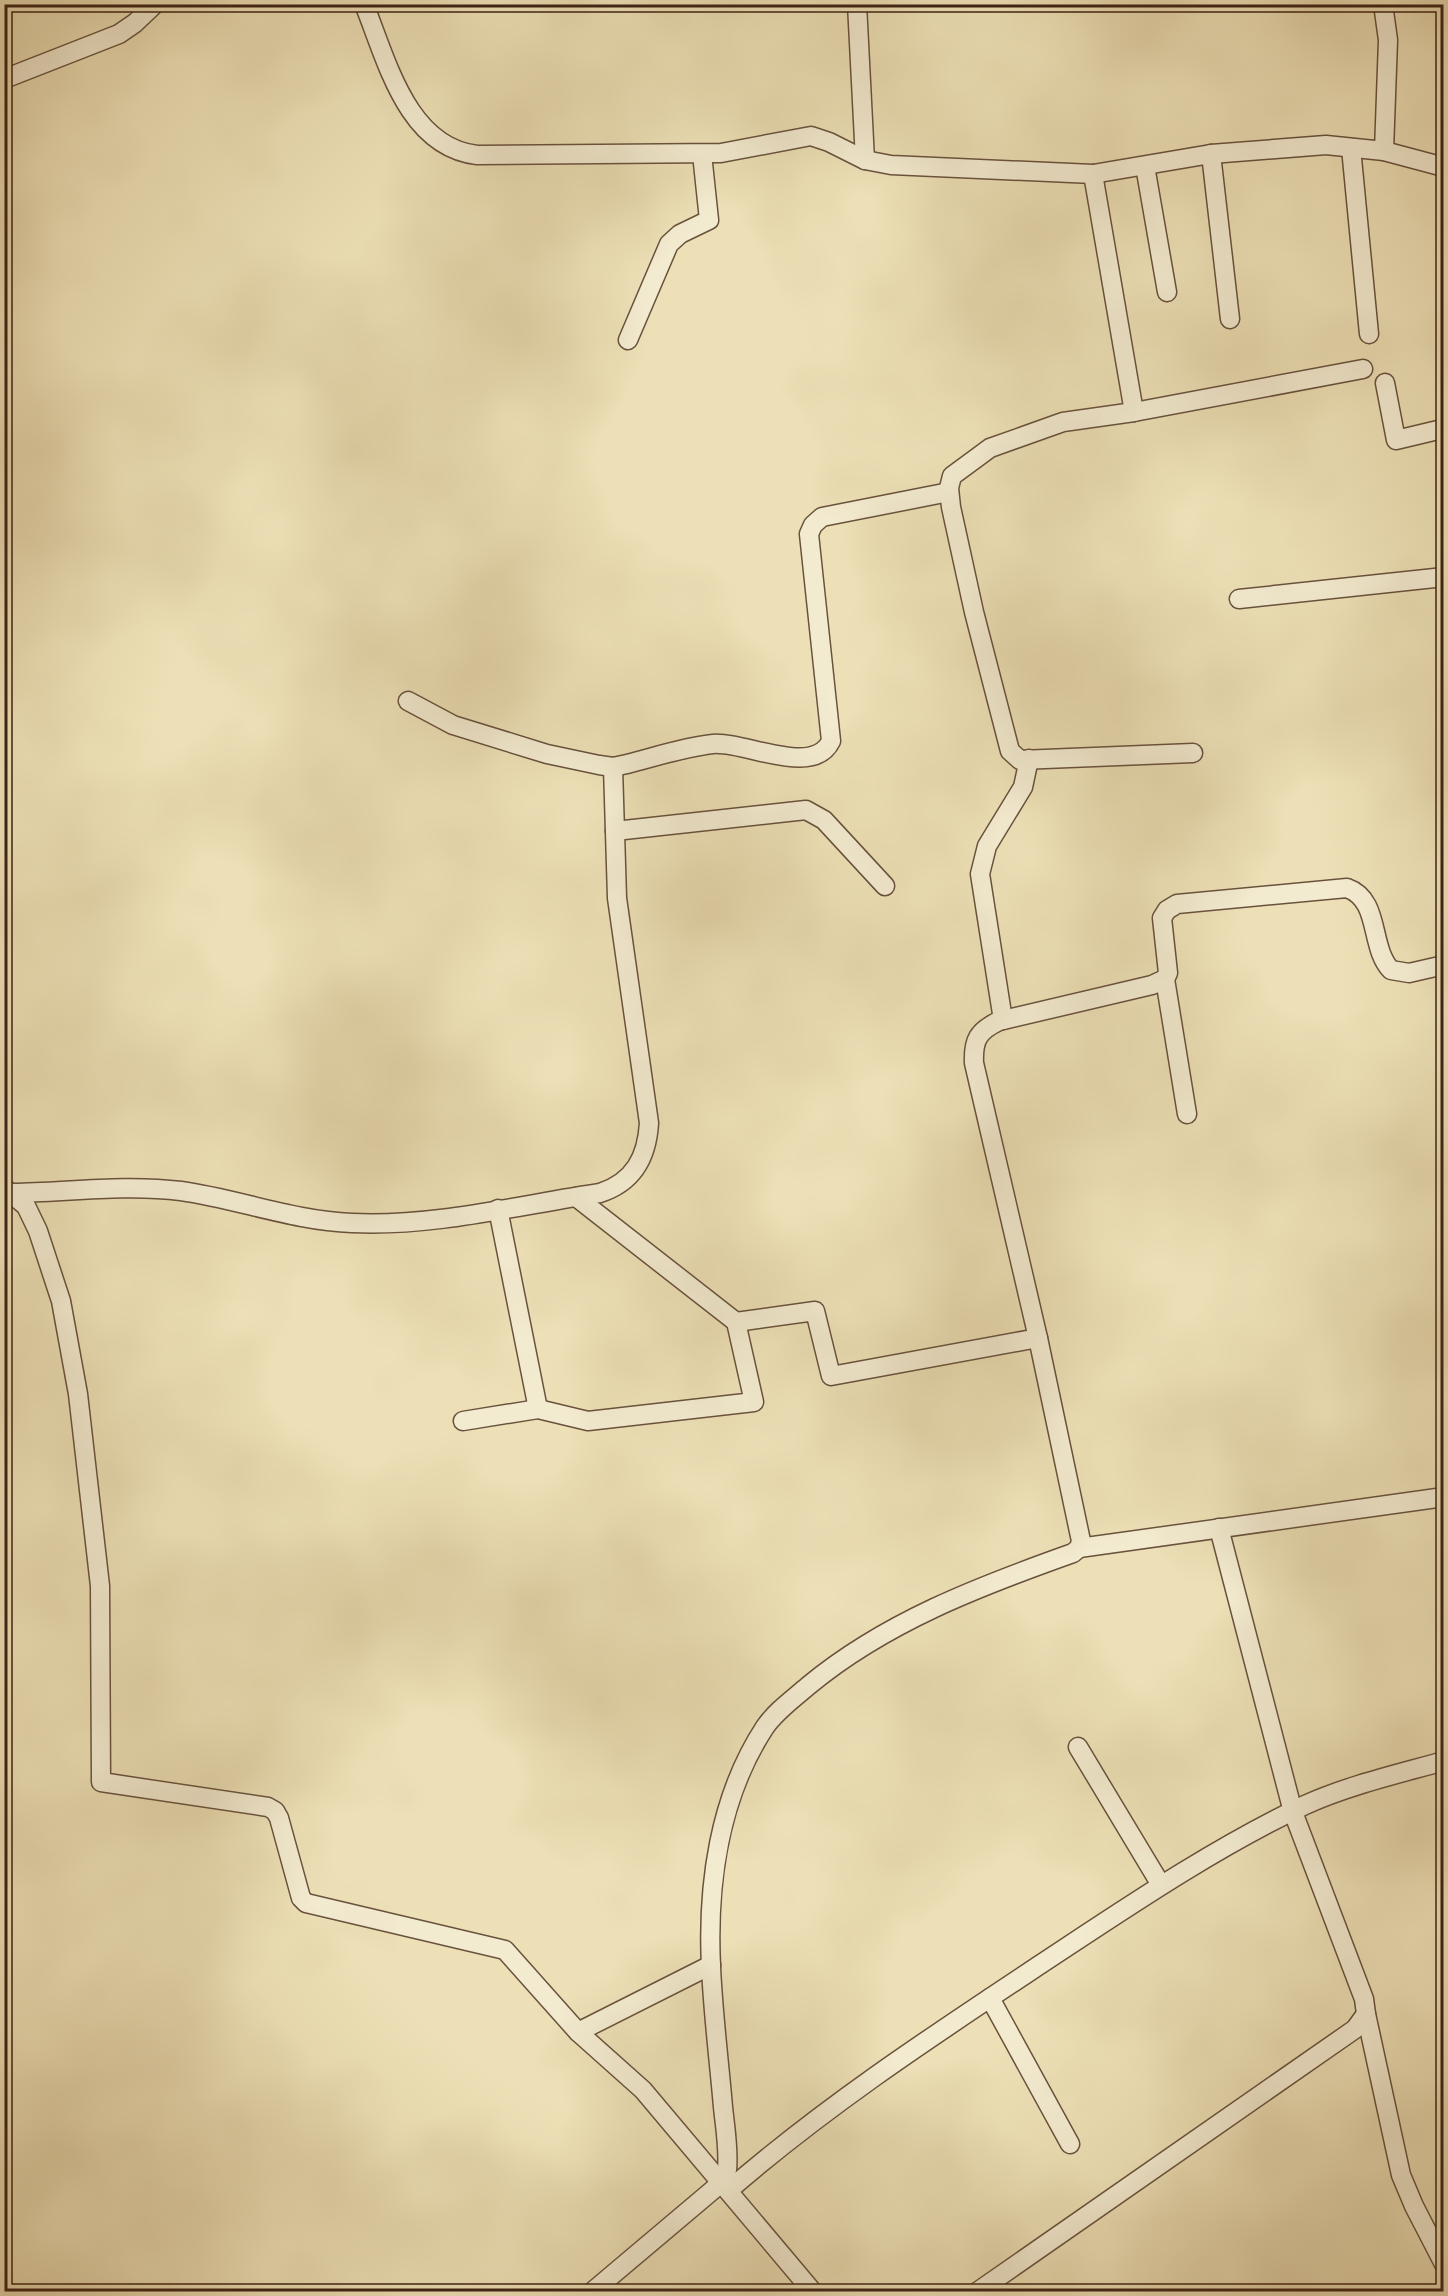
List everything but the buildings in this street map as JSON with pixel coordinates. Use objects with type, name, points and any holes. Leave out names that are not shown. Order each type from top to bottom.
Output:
[{"type":"street","points":[[4,79],[119,34],[135,24],[155,4]]},
{"type":"street","points":[[364,4],[396,83],[423,126],[447,148],[477,155],[609,152],[702,154],[747,150],[811,136],[830,142],[865,160],[891,165],[1093,174],[1211,154],[1301,146],[1384,151],[1443,167]]},
{"type":"street","points":[[857,4],[865,160]]},
{"type":"street","points":[[1383,4],[1388,49],[1384,151]]},
{"type":"street","points":[[1352,148],[1369,334]]},
{"type":"street","points":[[628,340],[669,244],[680,234],[709,220],[702,154]]},
{"type":"street","points":[[1211,154],[1230,319]]},
{"type":"street","points":[[1145,166],[1167,292]]},
{"type":"street","points":[[1093,174],[1134,412]]},
{"type":"street","points":[[1193,753],[1020,760],[1010,751],[974,612],[949,492],[952,476],[962,466],[990,448],[1063,422],[1134,412],[1363,369]]},
{"type":"street","points":[[1385,383],[1396,440],[1438,430],[1443,434]]},
{"type":"street","points":[[408,701],[453,725],[547,754],[613,767],[716,744],[742,746],[782,756],[816,756],[823,753],[831,741],[809,534],[813,525],[822,517],[949,492]]},
{"type":"street","points":[[1239,599],[1443,577]]},
{"type":"street","points":[[1003,1020],[980,874],[987,846],[1016,802],[1023,787],[1029,759]]},
{"type":"street","points":[[9,1190],[181,1191],[350,1224],[436,1218],[614,1189],[635,1170],[648,1143],[649,1123],[617,898],[613,767]]},
{"type":"street","points":[[615,831],[806,810],[815,813],[831,826],[885,886]]},
{"type":"street","points":[[1187,1114],[1166,979],[1168,973],[1162,918],[1171,907],[1177,904],[1340,887],[1356,891],[1367,902],[1381,957],[1391,970],[1409,973],[1443,965]]},
{"type":"street","points":[[726,2186],[728,2161],[711,1965],[712,1884],[722,1828],[741,1776],[765,1727],[782,1708],[842,1659],[882,1634],[972,1590],[1074,1553],[1081,1541],[1038,1338],[974,1063],[973,1046],[980,1032],[1003,1020],[1152,985],[1166,979]]},
{"type":"street","points":[[9,1190],[29,1211],[46,1254],[61,1301],[78,1394],[100,1586],[101,1782],[268,1807],[275,1811],[279,1818],[298,1891],[306,1903],[505,1950],[578,2031],[643,2090],[813,2292]]},
{"type":"street","points":[[463,1421],[538,1409],[588,1421],[754,1402],[736,1322],[576,1197]]},
{"type":"street","points":[[498,1209],[538,1409]]},
{"type":"street","points":[[736,1322],[815,1311],[831,1376],[1038,1338]]},
{"type":"street","points":[[1079,1548],[1443,1497]]},
{"type":"street","points":[[1219,1528],[1293,1812],[1364,2000],[1401,2175],[1443,2264]]},
{"type":"street","points":[[1078,1747],[1161,1885]]},
{"type":"street","points":[[592,2292],[726,2186],[904,2054],[1161,1885],[1293,1812],[1347,1789],[1443,1761]]},
{"type":"street","points":[[578,2031],[711,1965]]},
{"type":"street","points":[[990,1998],[1070,2144]]},
{"type":"street","points":[[976,2292],[1355,2029],[1366,2014]]}]
